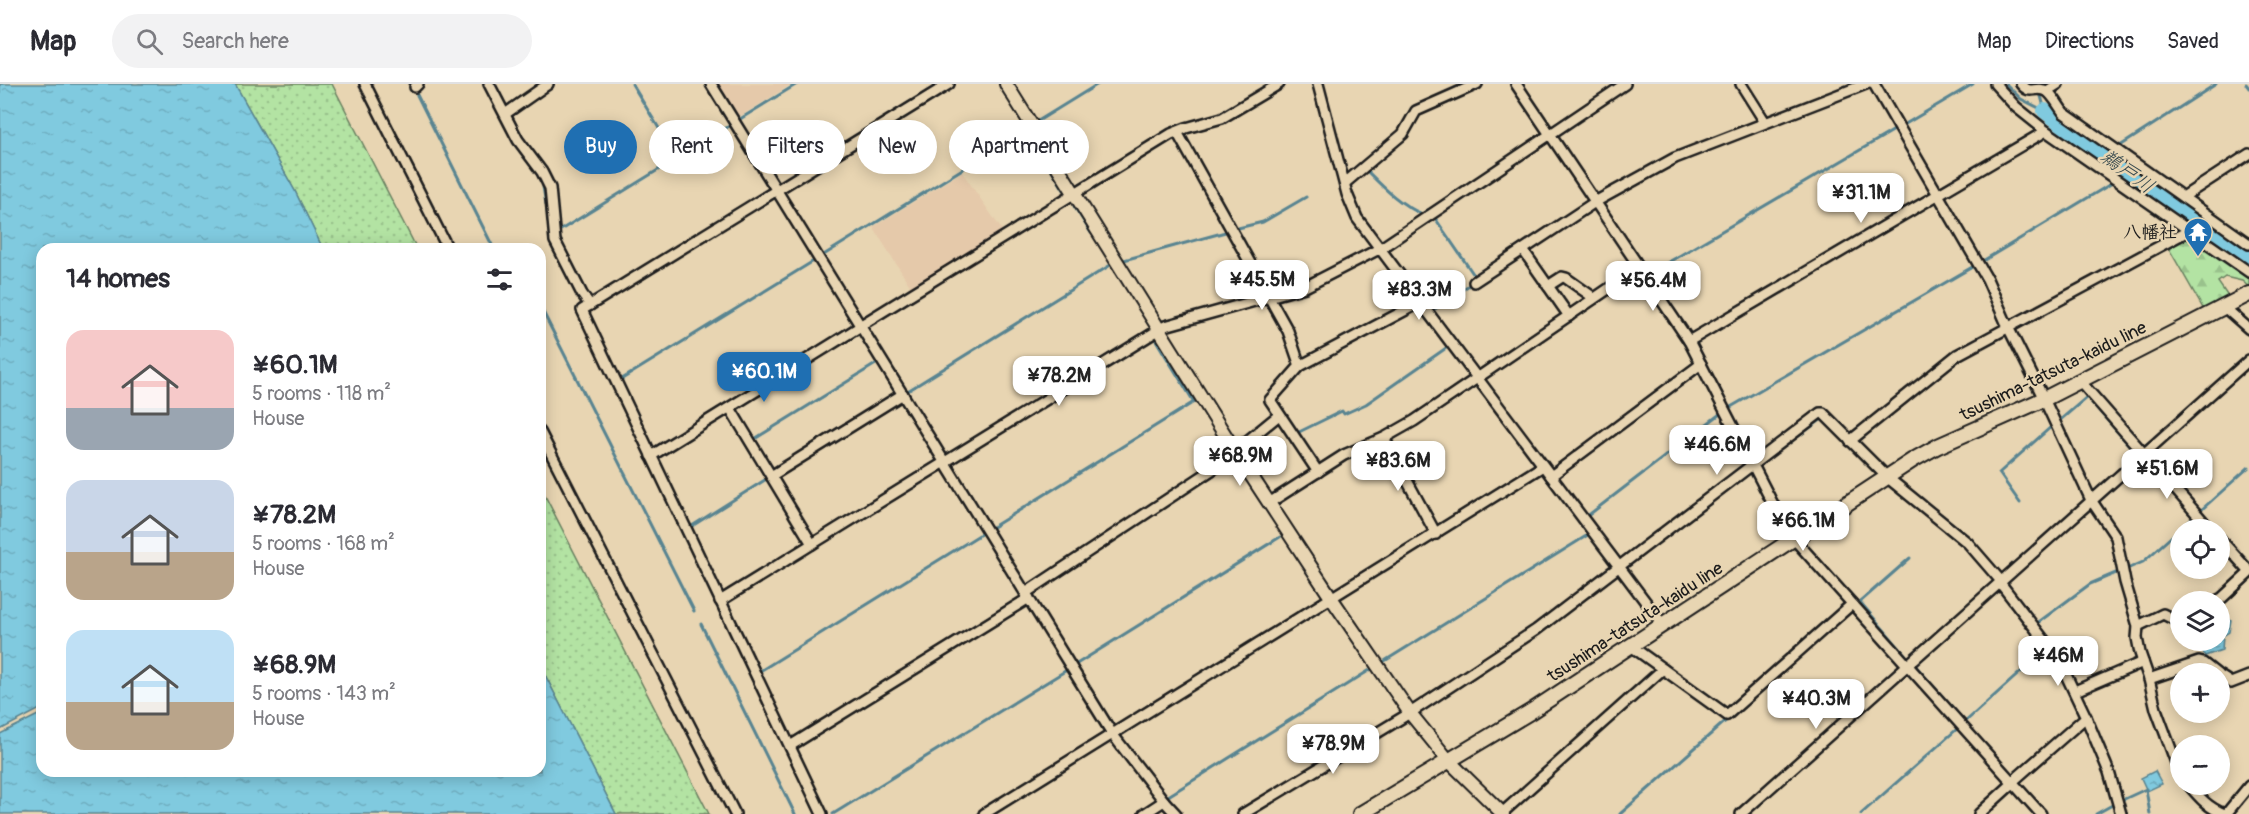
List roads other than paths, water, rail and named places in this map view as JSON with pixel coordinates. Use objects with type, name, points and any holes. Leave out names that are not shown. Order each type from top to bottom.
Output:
[{"type":"main road","name":"tsushima-tatsuta-kaidu line","points":[[1360,814],[1530,712],[1938,446],[2044,399],[2249,294]]},
{"type":"street","points":[[365,84],[445,243]]},
{"type":"street","points":[[489,84],[518,140],[542,172],[550,188],[555,241],[590,305]]},
{"type":"street","points":[[505,114],[548,84]]},
{"type":"street","points":[[711,84],[1113,735],[1176,814]]},
{"type":"street","points":[[822,814],[582,310],[948,84]]},
{"type":"street","points":[[1006,84],[1235,452],[1332,599],[1410,713],[1449,762],[1501,813],[1663,669]]},
{"type":"street","points":[[651,456],[1074,192],[1177,132],[1222,118],[1279,84]]},
{"type":"street","points":[[1319,84],[1345,183],[1358,218],[1663,625]]},
{"type":"street","points":[[1345,183],[1403,134],[1416,111],[1477,84]]},
{"type":"street","points":[[1516,84],[1689,341],[1793,540],[2041,814]]},
{"type":"street","points":[[720,601],[1165,326],[1305,287],[1381,248],[1625,84]]},
{"type":"street","points":[[1741,84],[1765,122]]},
{"type":"street","points":[[1474,282],[1595,202],[1675,159],[1866,84]]},
{"type":"street","points":[[1874,84],[1987,279],[2091,500],[2116,537],[2125,582],[2138,626],[2137,638],[2143,662],[2156,710],[2170,747]]},
{"type":"street","points":[[1995,84],[2016,107],[2046,131],[2249,272]]},
{"type":"street","points":[[2020,84],[2025,89],[2041,91],[2058,84]]},
{"type":"street","points":[[2041,91],[2064,113],[2249,244]]},
{"type":"street","points":[[1689,341],[2046,131]]},
{"type":"street","points":[[1177,132],[1288,331],[1300,366]]},
{"type":"street","points":[[2183,197],[2249,154]]},
{"type":"street","points":[[1850,441],[1957,355],[2190,230]]},
{"type":"street","points":[[1523,250],[1569,316]]},
{"type":"street","points":[[1269,503],[1344,455],[1384,438],[1414,421],[1639,268]]},
{"type":"street","points":[[1548,286],[1562,277],[1566,278],[1593,299]]},
{"type":"street","points":[[1318,472],[1270,400],[1300,366],[1421,302]]},
{"type":"street","points":[[2223,306],[2249,329]]},
{"type":"street","points":[[1741,814],[2249,360]]},
{"type":"street","points":[[1551,476],[1701,364]]},
{"type":"street","points":[[2080,381],[2201,519]]},
{"type":"street","points":[[771,476],[903,394]]},
{"type":"street","points":[[730,408],[812,544]]},
{"type":"street","points":[[1243,814],[1410,713],[1536,630],[1820,413],[1823,413],[1888,478],[1968,543],[2001,582],[2058,658],[2075,691],[2109,772],[2121,814]]},
{"type":"street","points":[[790,746],[1028,595],[1235,452],[1279,415]]},
{"type":"street","points":[[1384,438],[1436,534]]},
{"type":"street","points":[[546,444],[735,814]]},
{"type":"street","points":[[984,814],[1543,466]]},
{"type":"street","points":[[2229,591],[2249,572],[2230,550]]},
{"type":"street","points":[[1631,646],[1727,715],[1852,604]]},
{"type":"street","points":[[2138,626],[2163,615],[2170,618]]},
{"type":"street","points":[[2075,691],[2143,662]]},
{"type":"street","points":[[2149,679],[2170,672]]},
{"type":"street","points":[[2230,683],[2249,676]]},
{"type":"street","points":[[1979,814],[2086,717]]},
{"type":"street","points":[[2198,795],[2220,813],[2249,786]]},
{"type":"street","points":[[1144,814],[1164,801]]},
{"type":"water","points":[[0,84],[235,84],[295,191],[320,243],[36,243],[36,711],[0,730]]},
{"type":"water","points":[[2202,651],[2219,651],[2205,656]]},
{"type":"water","points":[[546,677],[616,814],[0,814],[0,734],[36,716],[36,777],[546,777]]},
{"type":"water","points":[[2155,771],[2162,784],[2147,791],[2141,778]]},
{"type":"waterway","points":[[632,84],[654,120]]},
{"type":"waterway","points":[[740,119],[797,84]]},
{"type":"waterway","points":[[1040,120],[1098,84]]},
{"type":"waterway","points":[[1902,126],[1973,84]]},
{"type":"waterway","name":"鵜戸川","points":[[2006,84],[2021,99],[2045,111]]},
{"type":"waterway","points":[[2120,146],[2216,84]]},
{"type":"waterway","points":[[2246,84],[2249,88]]},
{"type":"waterway","points":[[414,89],[491,243]]},
{"type":"waterway","points":[[2040,92],[2045,111]]},
{"type":"waterway","name":"鵜戸川","points":[[2045,111],[2126,173],[2249,259]]},
{"type":"waterway","points":[[1019,116],[1064,190]]},
{"type":"waterway","points":[[1642,262],[1650,273],[1896,129]]},
{"type":"waterway","points":[[1366,170],[1406,205],[1422,214],[1428,210]]},
{"type":"waterway","points":[[559,231],[651,174]]},
{"type":"waterway","points":[[822,256],[954,174]]},
{"type":"waterway","points":[[542,181],[546,204]]},
{"type":"waterway","points":[[1981,262],[2114,182]]},
{"type":"waterway","points":[[1234,229],[1263,222],[1306,197]]},
{"type":"waterway","points":[[1074,206],[1091,233]]},
{"type":"waterway","points":[[547,211],[550,230]]},
{"type":"waterway","points":[[1435,218],[1476,278]]},
{"type":"waterway","name":"鵜戸川","points":[[2194,229],[2198,224]]},
{"type":"waterway","points":[[1124,260],[1229,231]]},
{"type":"waterway","points":[[622,379],[812,262]]},
{"type":"waterway","points":[[906,392],[1109,266]]},
{"type":"waterway","points":[[1729,408],[1974,266]]},
{"type":"waterway","points":[[1432,311],[1472,283]]},
{"type":"waterway","points":[[546,318],[694,611]]},
{"type":"waterway","points":[[991,528],[1194,402],[1154,337]]},
{"type":"waterway","points":[[1299,432],[1342,411],[1344,414],[1366,404],[1449,346],[1447,343]]},
{"type":"waterway","points":[[753,440],[879,362]]},
{"type":"waterway","points":[[906,391],[915,406]]},
{"type":"waterway","points":[[2059,421],[2087,397],[2135,452]]},
{"type":"waterway","points":[[1586,517],[1720,414]]},
{"type":"waterway","points":[[1759,465],[1822,419],[1825,421]]},
{"type":"waterway","points":[[2020,503],[1999,473],[2052,426]]},
{"type":"waterway","points":[[2145,446],[2169,426]]},
{"type":"waterway","points":[[2200,511],[2249,467]]},
{"type":"waterway","points":[[1733,485],[1749,473]]},
{"type":"waterway","points":[[692,526],[767,477]]},
{"type":"waterway","points":[[2127,569],[2143,562],[2192,518]]},
{"type":"waterway","points":[[760,671],[984,532]]},
{"type":"waterway","points":[[1383,662],[1591,533]]},
{"type":"waterway","points":[[1075,665],[1280,537]]},
{"type":"waterway","points":[[1860,602],[1910,558]]},
{"type":"waterway","points":[[2036,624],[2090,584],[2116,573]]},
{"type":"waterway","points":[[1858,603],[1860,602],[1909,659]]},
{"type":"waterway","points":[[701,624],[795,814]]},
{"type":"waterway","points":[[1914,664],[1965,722],[2044,651]]},
{"type":"waterway","points":[[833,814],[1070,668]]},
{"type":"waterway","points":[[1165,798],[1370,670]]},
{"type":"waterway","points":[[1620,814],[1729,718]]},
{"type":"waterway","points":[[1861,814],[1957,729]]},
{"type":"waterway","points":[[2120,801],[2146,789],[2150,814]]},
{"type":"waterway","points":[[2096,814],[2114,804]]},
{"type":"place","name":"八幡社","points":[[2198,258]]}]
